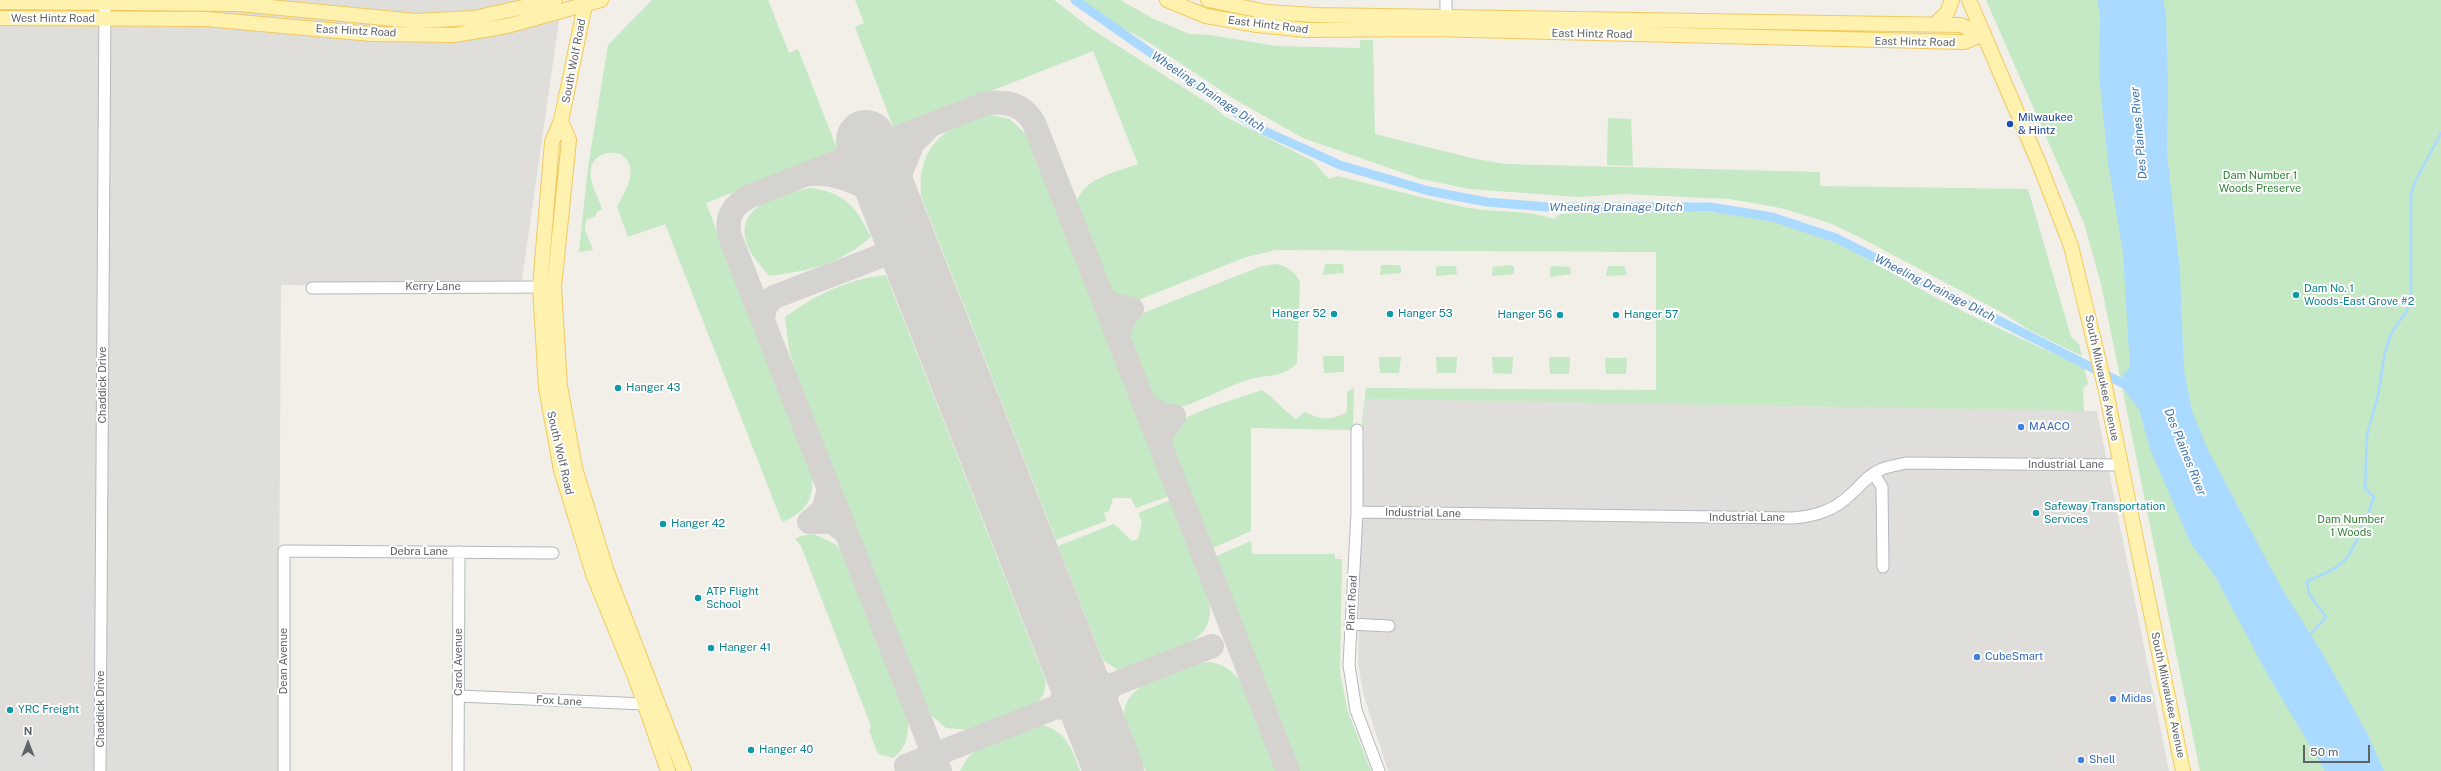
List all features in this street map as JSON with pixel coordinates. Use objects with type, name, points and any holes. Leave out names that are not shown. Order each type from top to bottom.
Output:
[{"type":"main road","name":"East Hintz Road","points":[[105,1],[238,4],[416,21],[474,18],[555,0]]},
{"type":"main road","name":"East Hintz Road","points":[[106,19],[206,19],[372,34],[454,35],[507,26],[585,3],[601,0]]},
{"type":"main road","name":"East Hintz Road","points":[[1167,0],[1206,16],[1257,25],[1306,30],[1430,29],[1964,42],[1984,34]]},
{"type":"main road","name":"East Hintz Road","points":[[1208,0],[1268,12],[1446,17],[1960,25],[1984,34]]},
{"type":"main road","points":[[1934,25],[1947,13],[1952,0]]},
{"type":"main road","name":"South Milwaukee Avenue","points":[[1969,0],[2070,246],[2106,391],[2183,771]]},
{"type":"main road","name":"West Hintz Road","points":[[0,2],[105,1]]},
{"type":"main road","name":"South Wolf Road","points":[[585,3],[562,121],[552,142],[540,286],[546,388],[561,470],[593,574],[637,682],[668,771]]},
{"type":"main road","name":"West Hintz Road","points":[[0,18],[106,19]]},
{"type":"main road","name":"South Wolf Road","points":[[562,121],[569,140],[554,287],[560,386],[575,468],[607,572],[658,700],[684,771]]},
{"type":"street","points":[[1446,0],[1446,17]]},
{"type":"street","name":"Chaddick Drive","points":[[100,771],[105,1]]},
{"type":"street","name":"Kerry Lane","points":[[312,288],[554,287]]},
{"type":"street","name":"Plant Road","points":[[1357,430],[1357,512],[1349,665],[1354,703],[1379,771]]},
{"type":"street","name":"Industrial Lane","points":[[1357,512],[1793,518],[1815,516],[1834,508],[1851,494],[1864,480],[1881,469],[1906,463],[2120,465]]},
{"type":"street","points":[[1874,474],[1882,487],[1883,568]]},
{"type":"street","name":"Debra Lane","points":[[284,551],[554,553]]},
{"type":"street","name":"Dean Avenue","points":[[284,551],[284,771]]},
{"type":"street","name":"Carol Avenue","points":[[458,771],[459,552]]},
{"type":"street","points":[[1350,624],[1389,626]]},
{"type":"street","name":"Fox Lane","points":[[459,696],[644,704],[658,700]]},
{"type":"shaded area","points":[[0,0],[562,0],[521,287],[281,285],[278,771],[0,771]]},
{"type":"shaded area","points":[[1365,399],[2097,411],[2169,771],[1388,771],[1363,693],[1358,662]]},
{"type":"green space","points":[[652,0],[768,0],[789,53],[798,49],[838,151],[706,203],[812,477],[811,493],[806,506],[796,515],[782,522],[665,224],[628,237],[617,207],[630,180],[631,173],[627,160],[621,154],[604,154],[599,156],[592,165],[591,177],[602,209],[596,213],[596,216],[586,220],[585,230],[593,250],[579,252],[588,167],[608,45]]},
{"type":"green space","points":[[855,0],[1054,0],[1093,30],[1214,107],[1224,116],[1313,161],[1329,179],[1338,176],[1469,208],[1522,212],[1553,219],[1561,214],[1699,211],[1754,217],[1804,230],[1848,248],[1968,314],[2084,367],[2088,384],[2083,388],[2084,411],[1365,399],[1364,430],[1361,430],[1366,388],[1656,390],[1656,252],[1276,250],[1246,257],[1133,302],[1123,300],[1109,289],[1076,203],[1080,194],[1093,182],[1110,173],[1138,164],[1093,51],[894,129],[855,27],[864,23]]},
{"type":"green space","points":[[1081,0],[1120,0],[1152,18],[1189,34],[1210,35],[1277,46],[1360,48],[1360,40],[1373,40],[1375,134],[1476,159],[1506,164],[1820,172],[1820,186],[2028,189],[2071,337],[2079,344],[2082,356],[2031,331],[2001,312],[1859,237],[1830,223],[1781,208],[1729,199],[1623,194],[1579,197],[1470,189],[1421,179],[1303,138],[1234,99],[1150,43],[1105,18]]},
{"type":"green space","name":"Dam Number 1 Woods Preserve","points":[[1986,0],[2441,0],[2441,771],[2200,771],[2101,284],[2084,223]]},
{"type":"green space","points":[[991,115],[1010,119],[1029,137],[1169,496],[1136,508],[1131,498],[1113,498],[1109,511],[1104,513],[1106,521],[1056,540],[921,196],[921,179],[924,164],[929,151],[937,140],[960,124]]},
{"type":"green space","points":[[1608,118],[1631,119],[1633,166],[1607,165]]},
{"type":"green space","points":[[811,188],[842,198],[860,217],[871,237],[847,254],[823,265],[798,272],[769,276],[751,252],[746,242],[746,224],[750,215],[758,207],[778,196]]},
{"type":"green space","points":[[1276,264],[1284,266],[1290,270],[1300,282],[1297,363],[1283,373],[1245,381],[1179,408],[1170,409],[1156,403],[1129,338],[1129,325],[1138,315],[1262,266]]},
{"type":"green space","points":[[1325,264],[1343,264],[1344,273],[1323,275]]},
{"type":"green space","points":[[1381,265],[1398,265],[1401,267],[1401,273],[1380,275]]},
{"type":"green space","points":[[1511,265],[1514,267],[1514,274],[1492,276],[1493,267]]},
{"type":"green space","points":[[1456,266],[1457,274],[1436,276],[1436,267]]},
{"type":"green space","points":[[1552,266],[1570,267],[1571,274],[1550,277],[1550,268]]},
{"type":"green space","points":[[1608,266],[1624,266],[1627,275],[1606,276]]},
{"type":"green space","points":[[886,275],[1045,679],[1044,694],[1035,705],[969,730],[946,728],[926,711],[802,394],[789,350],[785,317],[832,289],[858,280]]},
{"type":"green space","points":[[1323,356],[1344,356],[1344,372],[1324,373]]},
{"type":"green space","points":[[1379,357],[1401,357],[1399,373],[1380,373]]},
{"type":"green space","points":[[1436,357],[1457,357],[1456,373],[1437,373]]},
{"type":"green space","points":[[1492,357],[1513,357],[1512,374],[1493,373]]},
{"type":"green space","points":[[1549,357],[1570,357],[1569,374],[1550,374]]},
{"type":"green space","points":[[1605,358],[1627,358],[1626,374],[1606,374]]},
{"type":"green space","points":[[1354,388],[1353,427],[1350,430],[1251,428],[1251,531],[1211,549],[1170,441],[1170,432],[1172,428],[1182,420],[1192,415],[1216,405],[1262,390],[1296,419],[1305,412],[1321,418],[1336,417],[1347,412],[1347,392]]},
{"type":"green space","points":[[1171,500],[1208,593],[1210,608],[1209,619],[1199,636],[1191,642],[1128,668],[1118,670],[1103,660],[1058,546],[1114,524],[1132,541],[1138,539],[1142,522],[1138,513]]},
{"type":"green space","points":[[814,534],[835,544],[842,552],[908,719],[906,741],[901,750],[893,758],[878,754],[869,731],[871,726],[801,546],[795,539],[801,536]]},
{"type":"green space","points":[[1251,541],[1252,554],[1335,554],[1335,559],[1342,559],[1340,673],[1348,712],[1371,771],[1298,771],[1214,557]]},
{"type":"green space","points":[[1211,662],[1227,668],[1242,684],[1277,771],[1146,771],[1126,724],[1126,706],[1131,696],[1140,688],[1165,675],[1201,663]]},
{"type":"green space","points":[[1041,725],[1057,731],[1062,736],[1071,748],[1080,771],[960,771],[966,760],[977,749]]},
{"type":"water","name":"Des Plaines River","points":[[2097,0],[2163,0],[2166,13],[2168,85],[2167,153],[2180,271],[2184,370],[2192,411],[2208,450],[2281,587],[2324,656],[2367,733],[2384,771],[2325,771],[2269,677],[2215,576],[2191,544],[2150,449],[2139,409],[2126,393],[2123,373],[2130,369],[2123,253],[2108,163],[2099,74],[2100,14]]},
{"type":"waterway","name":"Wheeling Drainage Ditch","points":[[1075,0],[1258,128],[1340,165],[1429,191],[1487,202],[1547,207],[1710,207],[1772,217],[1836,238],[2136,390]]},
{"type":"waterway","points":[[2308,637],[2326,617],[2309,594],[2307,581],[2335,568],[2347,557],[2361,531],[2374,497],[2365,488],[2367,435],[2378,395],[2385,352],[2391,334],[2407,310],[2411,294],[2411,195],[2415,182],[2441,133]]},
{"type":"taxiway","points":[[940,771],[730,237],[729,223],[735,207],[751,196],[984,104],[992,103],[1006,103],[1013,105],[1024,111],[1034,123],[1288,771]]},
{"type":"taxiway","points":[[811,174],[832,175],[852,181],[890,199],[913,143],[929,127]]},
{"type":"taxiway","points":[[763,321],[766,308],[774,297],[886,254],[901,256],[911,263],[918,271]]},
{"type":"taxiway","points":[[1103,298],[1113,305],[1132,309],[1124,317],[1118,336]]},
{"type":"taxiway","points":[[1145,405],[1165,416],[1174,416],[1162,433],[1160,443]]},
{"type":"taxiway","points":[[829,489],[824,509],[809,522],[832,522],[846,532]]},
{"type":"taxiway","points":[[906,766],[1212,646]]},
{"type":"taxiway","points":[[1070,659],[1083,674],[1092,680],[1111,686],[1098,711],[1098,730],[1080,715],[1070,710],[1058,707],[1071,682],[1070,659]]},
{"type":"runway","points":[[866,140],[1114,771]]},
{"type":"place","name":"Milwaukee & Hintz","points":[[2010,124]]},
{"type":"place","name":"Dam No. 1 Woods-East Grove #2","points":[[2296,295]]},
{"type":"place","name":"Hanger 52","points":[[1334,314]]},
{"type":"place","name":"Hanger 53","points":[[1390,314]]},
{"type":"place","name":"Hanger 56","points":[[1560,315]]},
{"type":"place","name":"Hanger 57","points":[[1616,315]]},
{"type":"place","name":"Hanger 43","points":[[618,388]]},
{"type":"place","name":"MAACO","points":[[2021,427]]},
{"type":"place","name":"Safeway Transportation Services","points":[[2036,513]]},
{"type":"place","name":"Hanger 42","points":[[663,524]]},
{"type":"place","name":"ATP Flight School","points":[[698,598]]},
{"type":"place","name":"Hanger 41","points":[[711,648]]},
{"type":"place","name":"CubeSmart","points":[[1977,657]]},
{"type":"place","name":"Midas","points":[[2113,699]]},
{"type":"place","name":"YRC Freight","points":[[10,710]]},
{"type":"place","name":"Hanger 40","points":[[751,750]]},
{"type":"place","name":"Shell","points":[[2081,760]]},
{"type":"park label","name":"Dam Number 1 Woods","points":[[2351,526]]}]
